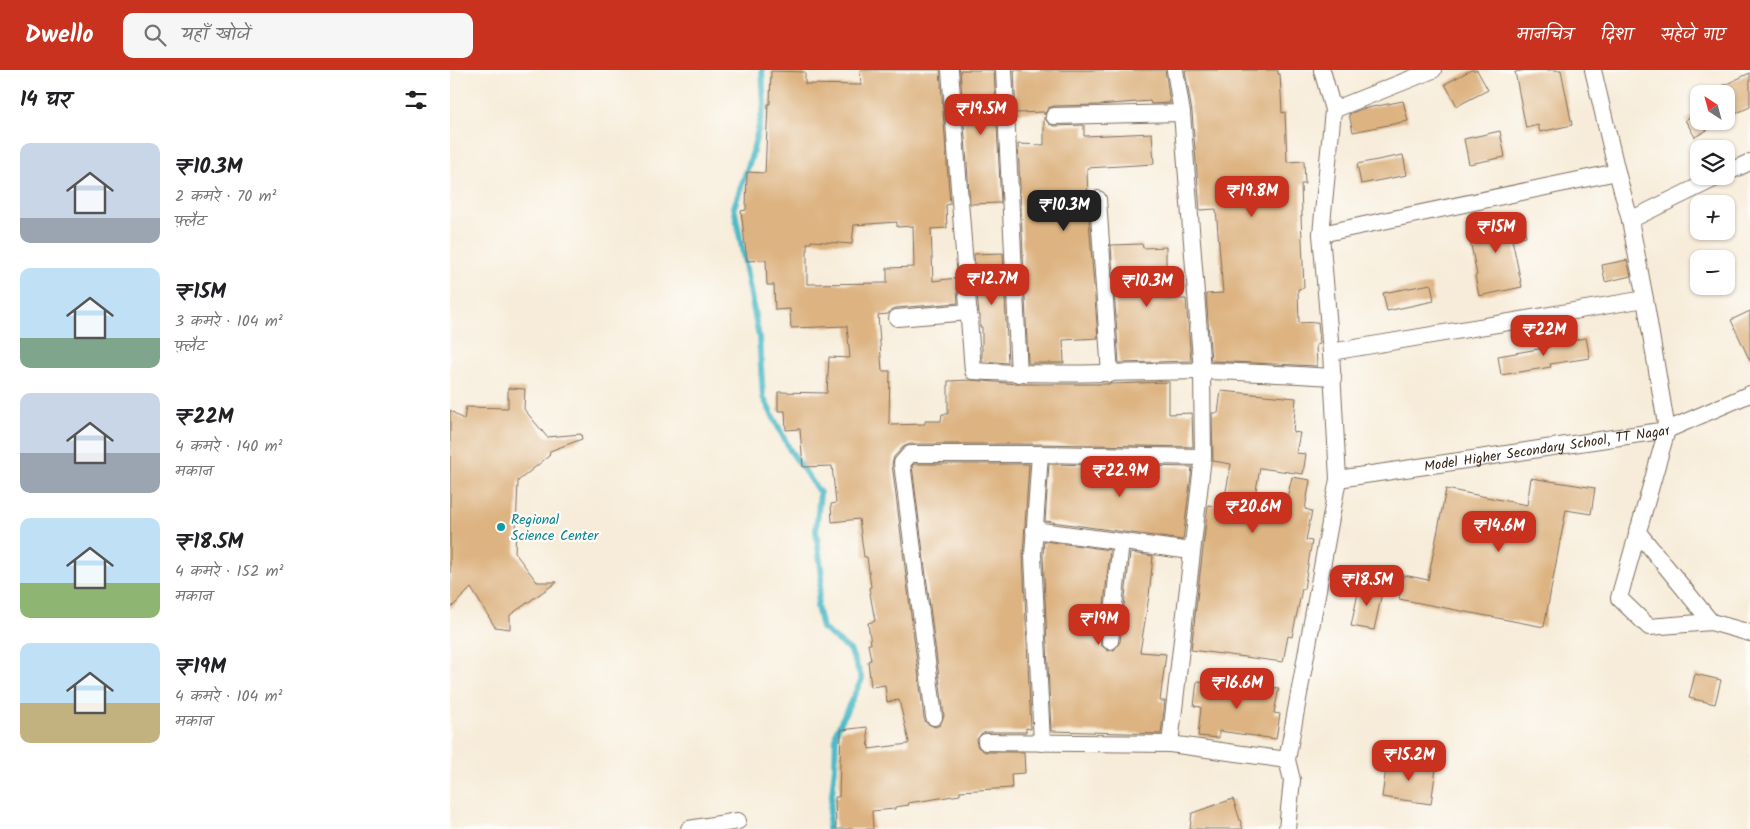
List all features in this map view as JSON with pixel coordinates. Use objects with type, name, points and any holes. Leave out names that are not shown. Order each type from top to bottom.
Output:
[{"type":"street","points":[[950,70],[973,371],[1019,374],[1202,371],[1333,378]]},
{"type":"street","points":[[1004,70],[1019,374]]},
{"type":"street","points":[[1170,744],[1203,457],[1202,371],[1182,113],[1174,70]]},
{"type":"street","points":[[1287,829],[1292,780],[1287,760],[1338,479],[1332,352],[1321,234],[1332,110],[1322,70]]},
{"type":"street","points":[[1332,110],[1433,70]]},
{"type":"street","points":[[1593,70],[1630,220],[1666,430],[1619,598],[1649,627],[1711,622],[1750,632]]},
{"type":"street","points":[[1054,116],[1182,113]]},
{"type":"street","points":[[1735,169],[1750,162]]},
{"type":"street","points":[[1321,234],[1617,172]]},
{"type":"street","points":[[1630,220],[1702,185]]},
{"type":"street","points":[[1098,199],[1110,374]]},
{"type":"street","points":[[1332,352],[1645,299]]},
{"type":"street","points":[[897,318],[969,312]]},
{"type":"street","name":"Model Higher Secondary School, TT Nagar","points":[[1338,479],[1666,430],[1750,394]]},
{"type":"street","points":[[934,717],[902,463],[910,454],[1203,457]]},
{"type":"street","points":[[1040,454],[1033,555],[1042,743]]},
{"type":"street","points":[[1034,530],[1191,551]]},
{"type":"street","points":[[1637,531],[1711,622]]},
{"type":"street","points":[[1110,641],[1122,542]]},
{"type":"street","points":[[986,742],[1170,744],[1287,760]]},
{"type":"street","points":[[689,829],[738,821]]},
{"type":"building","points":[[860,70],[940,70],[950,204],[946,205],[947,228],[931,229],[933,281],[956,278],[958,303],[896,308],[888,314],[878,315],[882,371],[890,371],[889,423],[891,425],[925,424],[925,421],[941,421],[942,414],[948,414],[948,381],[970,380],[1019,384],[1169,382],[1169,414],[1192,413],[1193,447],[910,444],[903,447],[894,457],[892,464],[924,718],[926,723],[935,727],[940,725],[944,716],[912,466],[914,464],[1029,464],[1023,555],[1031,729],[1026,728],[1026,732],[986,732],[981,734],[976,741],[978,747],[985,752],[1024,752],[1025,773],[1011,774],[1012,788],[960,791],[960,795],[908,803],[909,805],[895,807],[895,809],[872,811],[873,829],[836,829],[835,797],[839,797],[841,730],[867,727],[869,749],[908,744],[909,742],[899,700],[887,702],[885,685],[871,687],[868,661],[871,660],[868,644],[871,644],[868,623],[875,621],[869,588],[871,587],[867,557],[864,557],[859,519],[832,522],[831,504],[836,503],[832,466],[803,467],[800,429],[786,430],[785,411],[778,411],[778,392],[827,393],[829,357],[850,358],[847,326],[791,328],[790,309],[775,310],[774,285],[767,285],[766,260],[747,261],[741,211],[746,210],[747,172],[765,173],[771,71],[805,72],[805,84],[861,85]],"holes":[[[897,222],[897,227],[913,226],[914,267],[887,268],[887,283],[807,284],[807,243],[811,243],[811,241],[852,244],[854,225]]]},
{"type":"building","points":[[960,70],[994,70],[1001,203],[970,204]]},
{"type":"building","points":[[1014,70],[1165,70],[1170,103],[1151,104],[1150,101],[1054,106],[1048,108],[1044,115],[1044,112],[1016,113]]},
{"type":"building","points":[[1185,70],[1278,70],[1278,74],[1280,74],[1282,113],[1285,112],[1287,162],[1304,161],[1305,184],[1301,184],[1301,216],[1304,288],[1298,289],[1299,323],[1318,322],[1320,344],[1316,345],[1317,366],[1211,361],[1206,294],[1223,293],[1216,209],[1200,210],[1192,112]]},
{"type":"building","points":[[1471,70],[1477,70],[1488,90],[1457,106],[1445,84]]},
{"type":"building","points":[[1561,70],[1572,125],[1540,132],[1538,125],[1526,128],[1515,72]]},
{"type":"building","points":[[1750,73],[1750,107],[1735,114],[1735,85],[1724,85]]},
{"type":"building","points":[[1403,101],[1408,121],[1353,132],[1349,114],[1362,109]]},
{"type":"building","points":[[1044,117],[1049,124],[1054,126],[1084,125],[1084,136],[1152,133],[1154,164],[1087,168],[1088,208],[1098,338],[1063,340],[1064,363],[1028,363],[1018,144],[1044,145]]},
{"type":"building","points":[[1690,117],[1690,128],[1685,120]]},
{"type":"building","points":[[1691,130],[1707,130],[1695,137]]},
{"type":"building","points":[[1500,131],[1505,157],[1469,164],[1464,139]]},
{"type":"building","points":[[1403,155],[1407,175],[1361,184],[1357,164]]},
{"type":"building","points":[[1521,214],[1526,236],[1512,239],[1522,287],[1479,296],[1475,276],[1477,275],[1467,225]]},
{"type":"building","points":[[1142,244],[1143,248],[1166,247],[1166,299],[1186,299],[1191,361],[1119,363],[1111,245]]},
{"type":"building","points":[[1003,253],[1008,363],[982,361],[982,327],[980,327],[974,254]]},
{"type":"building","points":[[1627,260],[1631,276],[1605,282],[1602,265]]},
{"type":"building","points":[[1431,284],[1434,301],[1387,311],[1383,293]]},
{"type":"building","points":[[1750,311],[1750,361],[1731,320]]},
{"type":"building","points":[[1586,338],[1590,358],[1550,364],[1551,367],[1501,375],[1498,356],[1550,347],[1549,344]]},
{"type":"building","points":[[508,388],[525,389],[524,409],[547,437],[581,434],[582,439],[550,451],[549,456],[518,481],[515,553],[537,582],[557,582],[510,615],[510,629],[495,627],[471,588],[450,609],[450,410],[464,420],[466,407],[508,408]]},
{"type":"building","points":[[1221,391],[1296,398],[1293,432],[1300,433],[1296,453],[1306,454],[1303,474],[1260,468],[1253,506],[1284,511],[1292,477],[1310,480],[1305,509],[1312,511],[1306,540],[1312,541],[1304,589],[1302,589],[1292,637],[1288,636],[1283,662],[1191,650],[1208,505],[1223,507],[1231,464],[1213,461],[1212,413],[1218,413]]},
{"type":"building","points":[[1049,464],[1192,467],[1183,540],[1045,521]]},
{"type":"building","points":[[1531,478],[1595,488],[1591,514],[1566,510],[1544,627],[1399,599],[1404,575],[1428,580],[1446,489],[1527,505]]},
{"type":"building","points":[[1044,541],[1110,550],[1100,640],[1101,645],[1108,651],[1114,650],[1120,642],[1130,553],[1153,556],[1140,652],[1166,654],[1160,701],[1165,701],[1161,734],[1051,731],[1043,555]]},
{"type":"building","points":[[1360,584],[1383,588],[1374,630],[1351,626]]},
{"type":"building","points":[[1695,674],[1721,680],[1715,704],[1689,698]]},
{"type":"building","points":[[1197,681],[1279,688],[1274,713],[1280,714],[1276,739],[1219,731],[1219,738],[1198,736],[1201,707],[1194,706]]},
{"type":"building","points":[[1387,761],[1436,768],[1431,804],[1382,797]]},
{"type":"building","points":[[1233,799],[1243,829],[1190,829],[1192,813]]},
{"type":"waterway","points":[[762,70],[764,106],[751,158],[734,207],[759,337],[763,397],[790,450],[820,493],[816,531],[822,576],[817,606],[822,628],[850,650],[862,679],[836,732],[835,767],[828,829]]},
{"type":"place","name":"Regional Science Center","points":[[501,527]]}]
